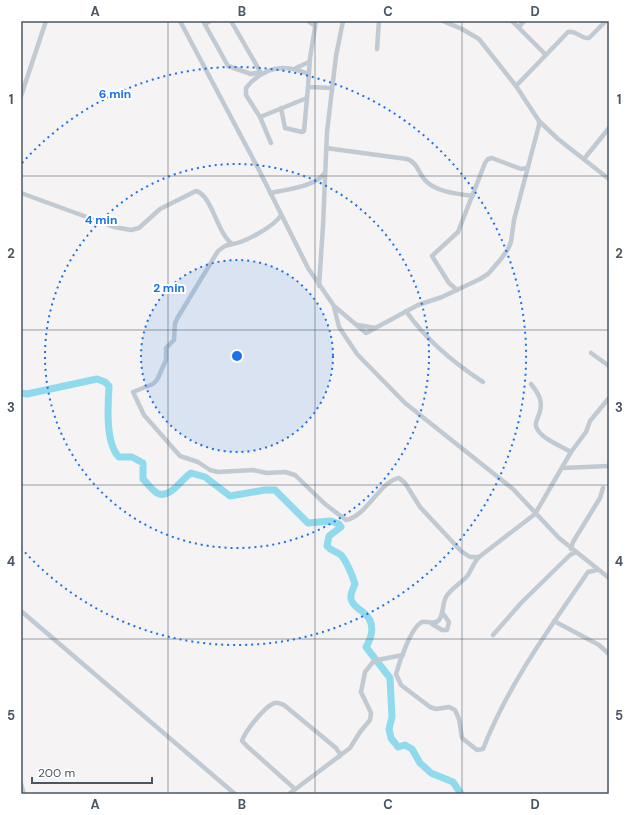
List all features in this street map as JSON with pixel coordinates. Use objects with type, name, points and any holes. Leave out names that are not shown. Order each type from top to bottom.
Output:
[{"type":"street","points":[[21,96],[46,21]]},
{"type":"street","points":[[180,21],[319,286],[334,306],[358,325],[375,328],[406,311],[457,290],[488,274],[508,249],[539,121]]},
{"type":"street","points":[[210,21],[204,22],[228,66],[251,74],[261,73],[275,68],[289,67],[296,68],[308,74]]},
{"type":"street","points":[[231,21],[261,73]]},
{"type":"street","points":[[281,108],[285,128],[302,132],[304,131],[309,62],[316,24],[308,21]]},
{"type":"street","points":[[319,286],[326,148],[332,88],[343,21]]},
{"type":"street","points":[[377,49],[379,21]]},
{"type":"street","points":[[443,21],[462,28],[479,39],[516,86],[539,121],[609,179]]},
{"type":"street","points":[[512,21],[546,55]]},
{"type":"street","points":[[519,27],[524,21]]},
{"type":"street","points":[[516,86],[568,32],[572,31],[583,38],[589,38],[606,21]]},
{"type":"street","points":[[296,68],[309,62]]},
{"type":"street","points":[[261,73],[251,81],[245,91],[260,117],[271,143]]},
{"type":"street","points":[[308,87],[332,88]]},
{"type":"street","points":[[260,117],[307,98]]},
{"type":"street","points":[[584,159],[609,128]]},
{"type":"street","points":[[326,148],[378,153],[407,159],[415,163],[424,179],[433,186],[445,191],[473,196]]},
{"type":"street","points":[[457,290],[449,283],[432,256],[449,243],[458,232],[485,163],[488,159],[492,158],[521,169],[527,168]]},
{"type":"street","points":[[270,193],[310,183],[321,178],[325,172]]},
{"type":"street","points":[[21,192],[114,227],[131,230],[139,228],[160,209],[196,191],[204,197],[224,235],[232,244]]},
{"type":"street","points":[[281,215],[278,221],[245,240],[224,246],[218,251],[175,323],[174,340],[166,348],[166,360],[157,380],[153,384],[133,392],[144,415],[180,456],[198,462],[210,470],[218,472],[253,470],[267,473],[285,472],[295,475],[325,504],[346,520],[354,517],[374,499],[387,484],[394,479],[399,478],[405,483],[420,507],[461,551],[470,557],[479,557]]},
{"type":"street","points":[[278,221],[285,223]]},
{"type":"street","points":[[334,306],[339,327],[366,364],[416,412],[513,489],[528,503],[535,514],[597,570],[609,578]]},
{"type":"street","points":[[406,311],[417,327],[432,342],[454,362],[483,382]]},
{"type":"street","points":[[591,353],[609,366]]},
{"type":"street","points":[[531,384],[540,398],[542,407],[535,424],[536,427],[541,434],[571,452]]},
{"type":"street","points":[[432,624],[440,619],[446,597],[469,574],[472,565],[479,557],[535,514],[571,452],[586,432],[590,421],[609,398]]},
{"type":"street","points":[[562,468],[609,466]]},
{"type":"street","points":[[492,636],[574,550],[573,542],[600,498],[603,488]]},
{"type":"street","points":[[442,612],[449,622],[447,630],[442,630],[425,621],[420,623],[413,631],[396,674],[401,685],[430,707],[436,709],[449,706],[455,710],[459,720],[462,738],[480,750],[483,749],[502,704],[554,621],[588,572],[597,570]]},
{"type":"street","points":[[21,611],[235,794]]},
{"type":"street","points":[[554,621],[599,645],[609,654]]},
{"type":"street","points":[[289,794],[350,748],[371,717],[369,707],[361,692],[361,684],[369,666],[377,660],[403,655]]},
{"type":"street","points":[[295,789],[242,741],[255,721],[270,706],[277,703],[284,705],[336,748],[340,754],[339,757]]},
{"type":"street","points":[[21,784],[24,794]]},
{"type":"waterway","points":[[21,393],[27,394],[97,379],[105,382],[109,386],[108,423],[111,443],[119,457],[132,457],[143,463],[143,479],[157,493],[166,494],[191,473],[205,477],[230,496],[265,490],[275,490],[308,523],[331,521],[339,524],[341,527],[329,536],[327,546],[341,555],[349,569],[355,584],[351,595],[352,602],[368,617],[372,629],[366,647],[390,678],[392,717],[389,729],[391,738],[398,747],[405,745],[412,749],[420,763],[431,773],[453,782],[461,794]]}]
